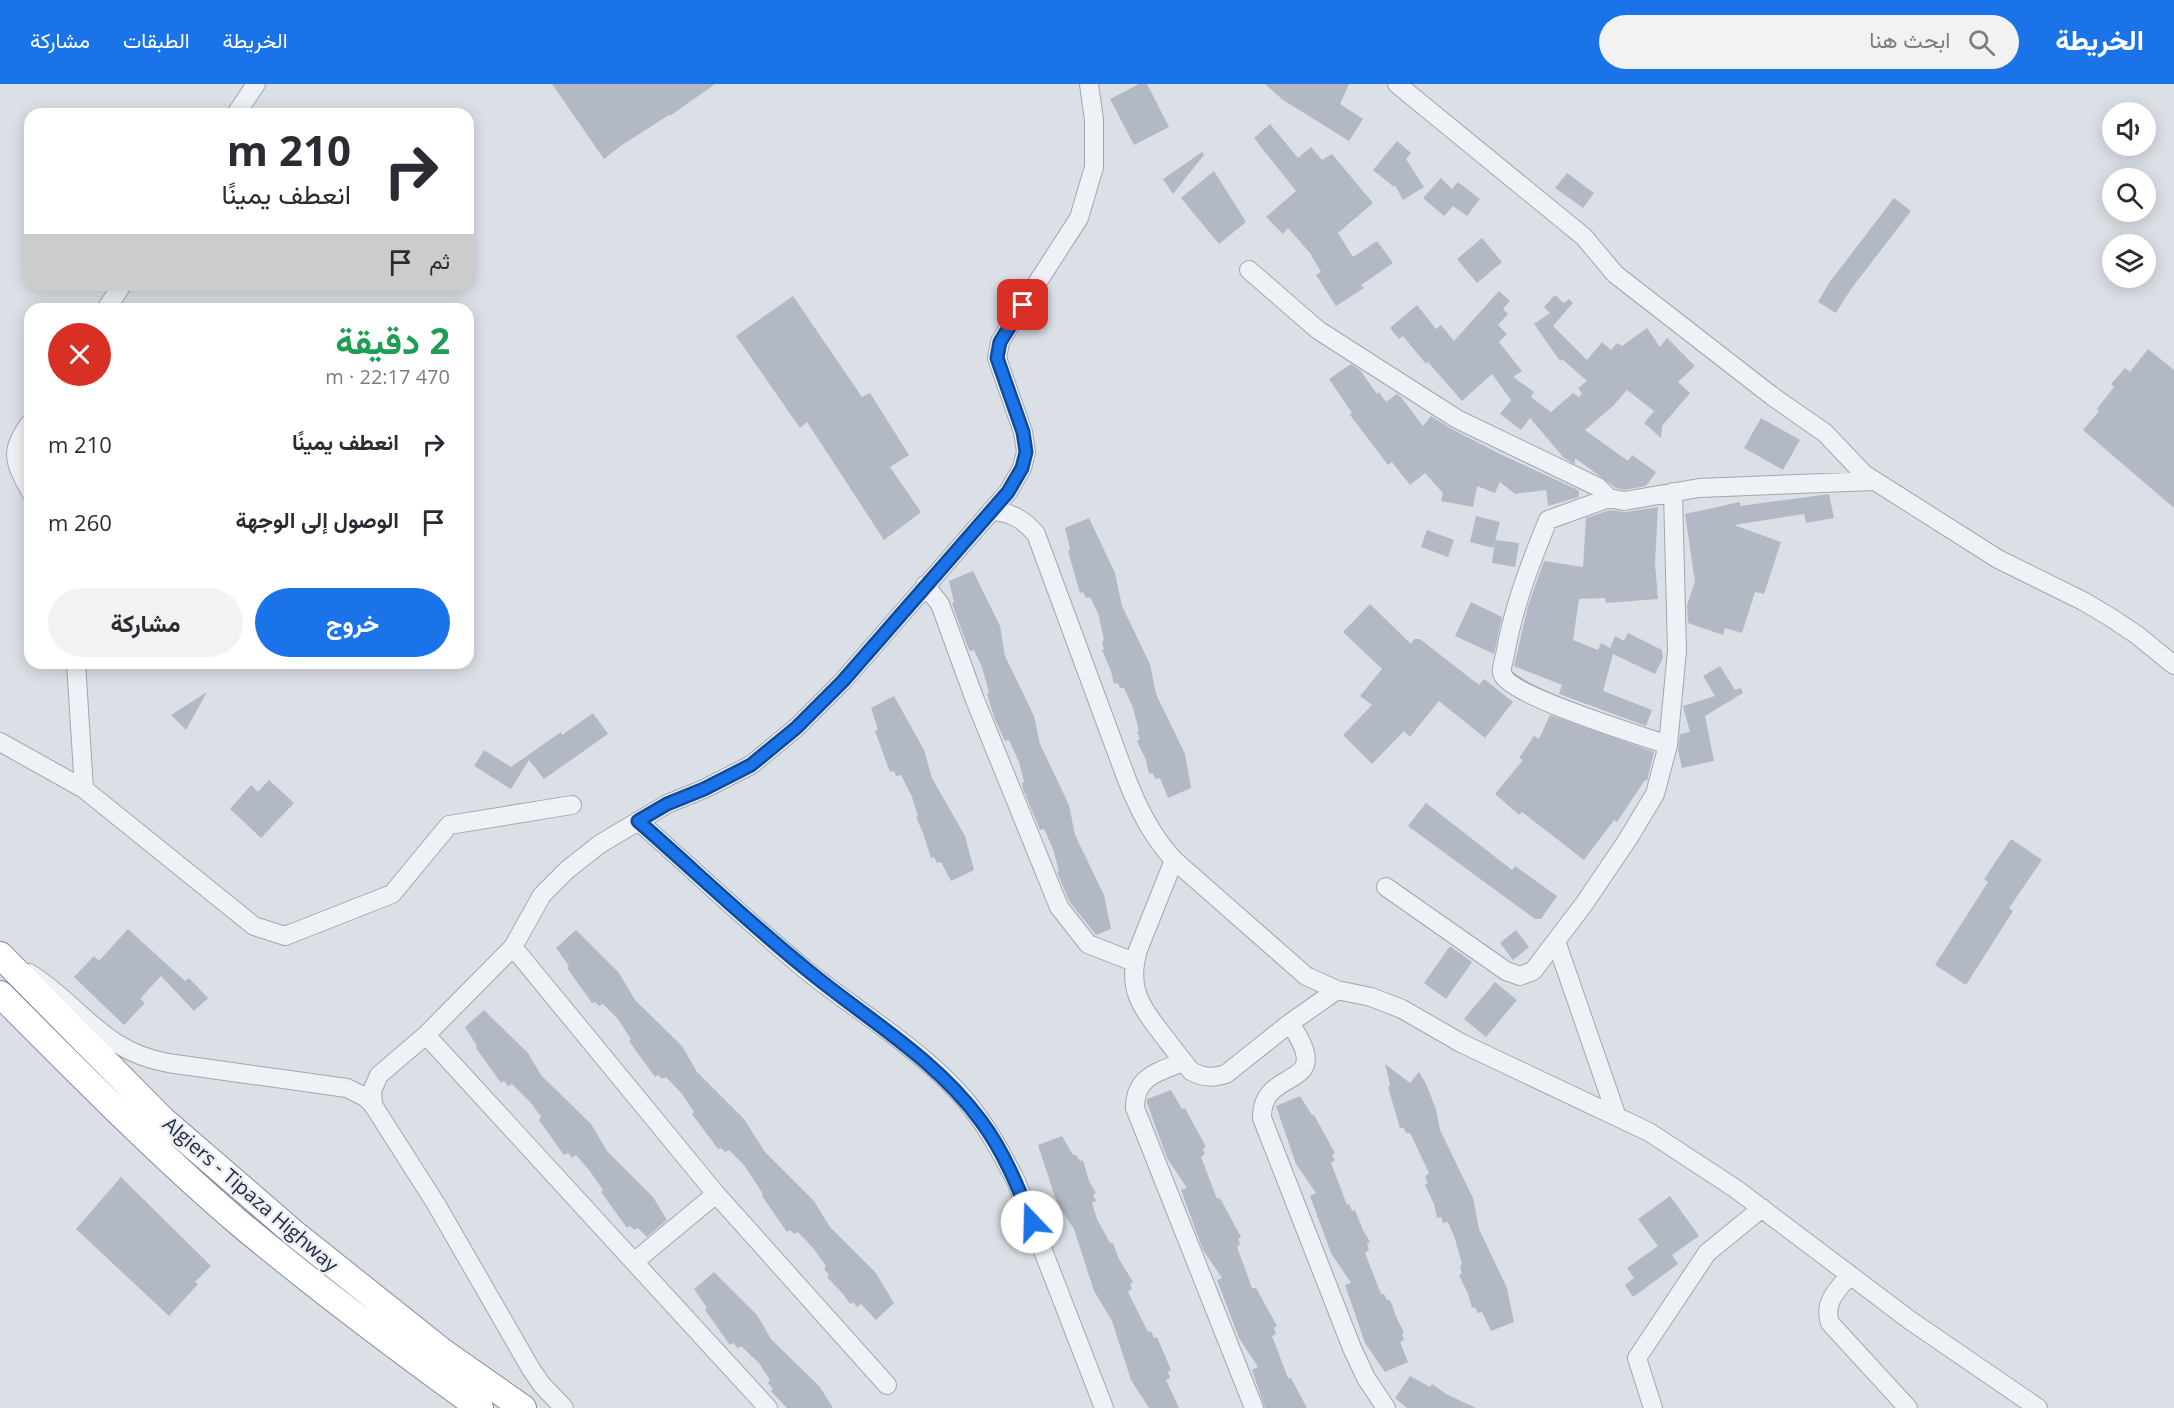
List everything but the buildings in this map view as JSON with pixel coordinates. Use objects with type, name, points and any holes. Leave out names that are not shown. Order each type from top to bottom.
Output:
[{"type":"highway","name":"Algiers - Tipaza Highway","points":[[3,958],[162,1119],[295,1234],[443,1352],[523,1408]]},
{"type":"highway","name":"Algiers - Tipaza Highway","points":[[0,994],[110,1104],[238,1221],[369,1328],[480,1408]]},
{"type":"street","points":[[240,108],[256,84]]},
{"type":"street","points":[[337,1087],[379,1075],[426,1035],[513,947],[542,895],[567,870],[600,844],[667,804],[704,789],[751,765],[796,728],[843,681],[1008,492],[1022,468],[1026,452],[1023,432],[997,358],[1000,342],[1079,218],[1094,167],[1094,120],[1089,84]]},
{"type":"street","points":[[1396,84],[1584,237],[1615,274],[1772,396],[1825,433],[1855,466],[1875,482],[1998,559],[2110,617],[2174,665]]},
{"type":"street","points":[[1249,270],[1318,330],[1457,419],[1598,487],[1610,498],[1624,501],[1699,488],[1875,482]]},
{"type":"street","points":[[24,434],[16,449],[16,463],[24,478]]},
{"type":"street","points":[[1386,886],[1512,975],[1527,975],[1533,971],[1584,904],[1655,794],[1668,745],[1677,651],[1673,492]]},
{"type":"street","points":[[1610,498],[1548,520],[1527,571],[1508,636],[1502,672],[1506,681],[1527,695],[1668,745]]},
{"type":"street","points":[[991,511],[1017,516],[1036,534],[1141,815],[1157,842],[1174,860],[1292,965],[1306,976],[1337,990],[1371,997],[1402,1009],[1461,1043],[1648,1132],[1762,1208],[1849,1275],[1992,1378],[2038,1408]]},
{"type":"street","points":[[926,585],[940,604],[975,700],[1059,907],[1088,944],[1134,962]]},
{"type":"street","points":[[76,669],[84,789]]},
{"type":"street","points":[[0,742],[84,789],[254,926],[285,936],[392,894],[449,825],[572,805]]},
{"type":"street","points":[[638,821],[806,969],[935,1070],[960,1094],[1000,1150],[1016,1181],[1104,1408]]},
{"type":"street","points":[[1174,860],[1134,962],[1134,986],[1143,1009],[1191,1071],[1202,1077],[1215,1078],[1226,1074],[1290,1023],[1337,990]]},
{"type":"street","points":[[1556,941],[1617,1117]]},
{"type":"street","points":[[513,947],[716,1194],[887,1385]]},
{"type":"street","points":[[3,958],[42,981],[99,1032],[139,1056],[168,1063],[337,1087],[356,1092],[373,1104],[436,1204],[531,1369],[542,1385],[564,1408]]},
{"type":"street","points":[[1290,1023],[1306,1054],[1305,1064],[1300,1073],[1272,1089],[1265,1097],[1261,1107],[1262,1118],[1352,1348],[1366,1378],[1386,1408]]},
{"type":"street","points":[[426,1035],[768,1408]]},
{"type":"street","points":[[1183,1062],[1150,1076],[1143,1082],[1138,1089],[1135,1108],[1254,1408]]},
{"type":"street","points":[[373,1104],[372,1091],[379,1075]]},
{"type":"street","points":[[634,1262],[716,1194]]},
{"type":"street","points":[[1653,1408],[1637,1358],[1707,1253],[1762,1208]]},
{"type":"street","points":[[1849,1275],[1829,1303],[1830,1323],[1908,1408]]},
{"type":"route","points":[[1023,305],[1000,342],[997,358],[1023,432],[1026,452],[1022,468],[1008,492],[843,681],[796,728],[751,765],[704,789],[667,804],[638,821],[806,969],[935,1070],[960,1094],[1000,1150],[1016,1181],[1032,1222]]}]
